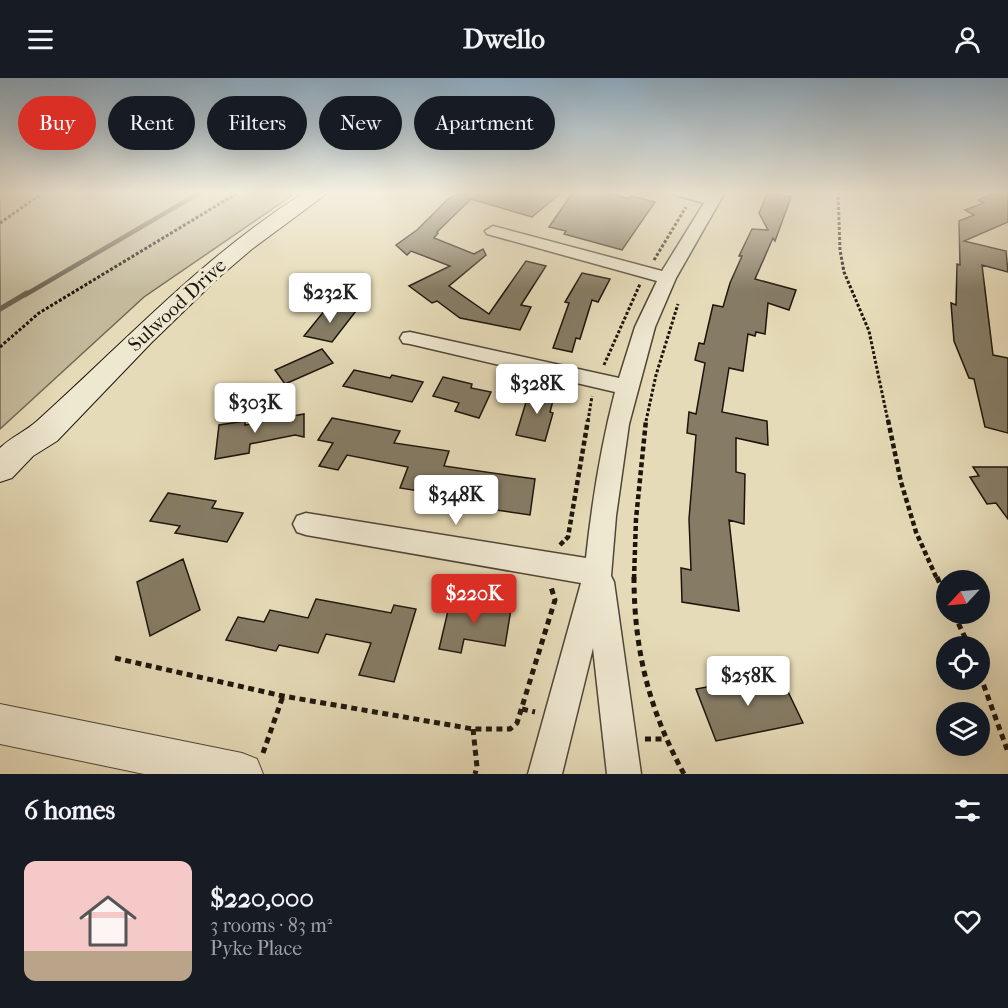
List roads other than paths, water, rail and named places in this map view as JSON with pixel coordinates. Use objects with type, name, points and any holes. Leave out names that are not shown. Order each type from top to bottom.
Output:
[{"type":"main road","name":"Sulwood Drive","points":[[0,468],[22,447],[46,432],[215,267],[270,224]]},
{"type":"main road","name":"Sulwood Drive","points":[[0,493],[32,457],[46,432]]},
{"type":"street","points":[[545,774],[598,573],[603,516],[618,424],[627,387],[645,327],[657,275],[686,224]]},
{"type":"street","points":[[493,231],[657,275]]},
{"type":"street","points":[[410,338],[627,387]]},
{"type":"street","points":[[306,524],[598,573]]},
{"type":"street","points":[[598,573],[624,774]]},
{"type":"street","points":[[0,724],[251,768]]},
{"type":"waterway","points":[[25,295],[146,224]]},
{"type":"waterway","points":[[0,309],[27,293]]}]
